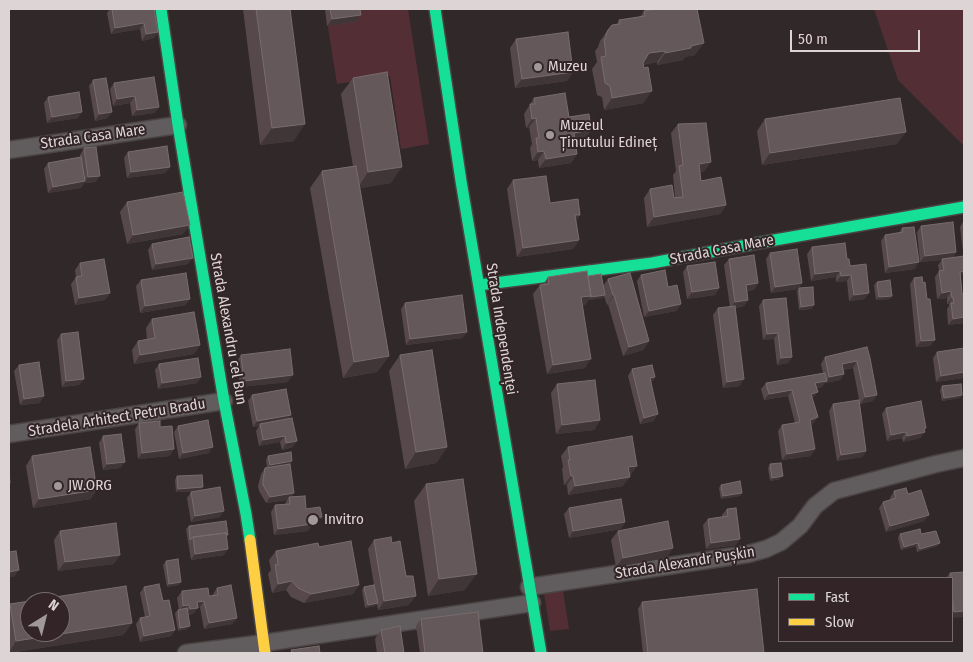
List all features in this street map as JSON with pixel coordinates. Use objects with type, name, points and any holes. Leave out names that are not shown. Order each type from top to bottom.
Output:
[{"type":"street","name":"Strada Alexandru cel Bun","points":[[162,9],[178,125],[224,402],[246,514],[264,648]]},
{"type":"street","name":"Strada Independenței","points":[[435,9],[461,181],[541,653]]},
{"type":"street","name":"Strada Casa Mare","points":[[9,150],[178,125]]},
{"type":"street","name":"Strada Casa Mare","points":[[479,285],[652,263],[964,207]]},
{"type":"street","name":"Stradela Arhitect Petru Bradu","points":[[9,434],[224,402]]},
{"type":"street","name":"Strada Alexandr Pușkin","points":[[186,653],[264,648],[748,554],[781,542],[800,526],[814,506],[834,491],[964,458]]},
{"type":"shaded area","points":[[325,9],[408,9],[429,144],[401,149],[390,76],[337,84]]},
{"type":"shaded area","points":[[874,9],[964,9],[964,146],[898,80]]},
{"type":"shaded area","points":[[563,590],[569,629],[550,631],[544,593]]},
{"type":"building","points":[[112,9],[154,9],[158,32],[146,34],[144,23],[115,28]]},
{"type":"building","points":[[256,9],[290,9],[305,124],[272,128]]},
{"type":"building","points":[[330,9],[360,9],[361,15],[332,19]]},
{"type":"building","points":[[656,9],[697,9],[704,43],[691,46],[691,48],[665,53],[665,51],[649,53],[643,63],[644,68],[648,67],[652,91],[612,98],[610,86],[605,83],[601,57],[606,56],[604,39],[606,34],[612,25],[620,24],[619,20],[645,16],[644,11]]},
{"type":"building","points":[[568,32],[573,72],[522,79],[516,39]]},
{"type":"building","points":[[387,72],[402,167],[368,172],[353,78]]},
{"type":"building","points":[[154,77],[159,107],[137,110],[135,96],[117,99],[114,83]]},
{"type":"building","points":[[106,78],[112,112],[99,114],[93,80]]},
{"type":"building","points":[[79,92],[82,112],[52,117],[48,97]]},
{"type":"building","points":[[565,93],[569,117],[589,114],[591,130],[574,133],[577,154],[546,159],[544,151],[538,152],[536,138],[539,138],[536,118],[532,119],[530,104],[535,104],[534,98]]},
{"type":"building","points":[[900,98],[906,132],[770,153],[765,119]]},
{"type":"building","points":[[706,123],[711,162],[699,164],[701,181],[721,177],[726,205],[654,217],[650,189],[672,185],[674,198],[683,197],[679,166],[683,165],[678,124]]},
{"type":"building","points":[[167,146],[170,167],[131,172],[128,152]]},
{"type":"building","points":[[96,147],[100,176],[88,177],[84,148]]},
{"type":"building","points":[[81,157],[85,181],[53,187],[48,163]]},
{"type":"building","points":[[356,166],[389,356],[354,362],[322,171]]},
{"type":"building","points":[[546,176],[550,203],[578,199],[580,215],[575,215],[579,240],[523,248],[513,180]]},
{"type":"building","points":[[183,192],[190,225],[133,235],[127,202]]},
{"type":"building","points":[[953,222],[956,252],[925,256],[921,226]]},
{"type":"building","points":[[914,227],[919,262],[889,267],[885,235],[903,232],[902,228]]},
{"type":"building","points":[[189,237],[193,258],[156,264],[152,244]]},
{"type":"building","points":[[845,243],[850,266],[866,264],[869,293],[854,295],[851,275],[841,276],[840,271],[815,274],[812,247]]},
{"type":"building","points":[[797,249],[802,283],[775,287],[770,253]]},
{"type":"building","points":[[754,255],[758,283],[746,285],[748,300],[735,302],[729,259]]},
{"type":"building","points":[[964,256],[964,271],[960,272],[962,294],[964,294],[964,317],[953,319],[951,303],[954,303],[953,297],[951,291],[942,293],[939,271],[944,270],[942,259]]},
{"type":"building","points":[[104,259],[110,293],[79,298],[76,277],[82,276],[80,263]]},
{"type":"building","points":[[715,262],[719,288],[692,292],[687,266]]},
{"type":"building","points":[[665,270],[668,287],[677,285],[681,304],[649,311],[641,275]]},
{"type":"building","points":[[587,271],[591,296],[581,297],[591,359],[553,365],[540,285],[549,284],[548,277]]},
{"type":"building","points":[[186,273],[190,299],[145,306],[141,280]]},
{"type":"building","points":[[630,273],[649,341],[629,347],[608,279]]},
{"type":"building","points":[[601,274],[605,295],[591,297],[588,276]]},
{"type":"building","points":[[922,277],[923,283],[925,282],[927,299],[930,299],[935,340],[921,341],[914,278]]},
{"type":"building","points":[[890,280],[892,296],[879,297],[877,282]]},
{"type":"building","points":[[813,287],[814,305],[801,307],[799,288]]},
{"type":"building","points":[[462,295],[467,332],[410,339],[405,303]]},
{"type":"building","points":[[786,298],[792,357],[781,358],[778,333],[767,334],[763,300]]},
{"type":"building","points":[[735,306],[744,379],[727,382],[718,308]]},
{"type":"building","points":[[194,312],[200,345],[140,355],[138,341],[155,338],[152,319]]},
{"type":"building","points":[[78,332],[84,379],[66,381],[61,334]]},
{"type":"building","points":[[867,347],[877,395],[865,397],[857,361],[842,364],[844,374],[829,377],[825,357]]},
{"type":"building","points":[[964,348],[964,372],[941,376],[937,352]]},
{"type":"building","points":[[290,349],[293,375],[244,381],[241,355]]},
{"type":"building","points":[[432,350],[447,447],[416,452],[400,355]]},
{"type":"building","points":[[198,358],[201,377],[162,383],[159,364]]},
{"type":"building","points":[[39,362],[44,396],[24,399],[19,365]]},
{"type":"building","points":[[652,365],[655,377],[650,378],[658,414],[644,418],[632,369]]},
{"type":"building","points":[[825,373],[827,381],[815,383],[818,392],[811,394],[818,417],[810,420],[815,449],[787,454],[782,425],[800,422],[792,390],[769,394],[766,383]]},
{"type":"building","points":[[595,380],[600,420],[562,425],[557,384]]},
{"type":"building","points":[[961,384],[962,395],[944,398],[942,386]]},
{"type":"building","points":[[286,389],[291,415],[257,421],[252,395]]},
{"type":"building","points":[[859,400],[866,451],[841,455],[833,404]]},
{"type":"building","points":[[921,401],[926,428],[924,429],[925,432],[907,436],[906,432],[891,435],[886,408]]},
{"type":"building","points":[[292,418],[297,441],[286,443],[285,436],[263,440],[260,424]]},
{"type":"building","points":[[208,420],[213,447],[183,453],[178,426]]},
{"type":"building","points":[[160,421],[160,427],[172,426],[174,449],[142,453],[139,423]]},
{"type":"building","points":[[121,434],[125,462],[107,464],[103,436]]},
{"type":"building","points":[[632,436],[637,466],[628,467],[630,477],[575,486],[568,460],[570,460],[568,447]]},
{"type":"building","points":[[90,447],[97,490],[39,499],[32,456]]},
{"type":"building","points":[[291,452],[292,461],[270,465],[268,456]]},
{"type":"building","points":[[781,463],[783,476],[772,478],[770,464]]},
{"type":"building","points":[[290,464],[294,493],[270,497],[263,485],[265,468]]},
{"type":"building","points":[[202,475],[203,487],[178,489],[177,476]]},
{"type":"building","points":[[463,479],[477,574],[439,579],[426,484]]},
{"type":"building","points":[[740,481],[742,493],[723,496],[721,485]]},
{"type":"building","points":[[220,487],[224,511],[195,516],[191,492]]},
{"type":"building","points":[[906,488],[908,494],[921,490],[929,515],[890,526],[883,502],[896,498],[894,491]]},
{"type":"building","points":[[305,496],[306,509],[320,507],[322,517],[311,518],[312,524],[278,529],[275,505],[290,504],[289,497]]},
{"type":"building","points":[[621,499],[625,522],[573,531],[569,508]]},
{"type":"building","points":[[736,508],[740,539],[711,543],[708,519],[728,516],[727,509]]},
{"type":"building","points":[[226,521],[228,535],[226,533],[193,537],[190,540],[189,526]]},
{"type":"building","points":[[668,521],[673,548],[623,558],[618,531]]},
{"type":"building","points":[[116,523],[120,555],[65,562],[60,531]]},
{"type":"building","points":[[920,529],[921,534],[936,531],[940,543],[920,549],[918,543],[904,547],[900,534]]},
{"type":"building","points":[[226,533],[228,549],[195,554],[193,537]]},
{"type":"building","points":[[391,537],[392,543],[400,541],[406,576],[413,576],[416,596],[384,601],[374,540]]},
{"type":"building","points":[[351,541],[359,585],[311,594],[298,588],[292,581],[278,584],[275,565],[278,564],[276,551],[318,543],[319,547]]},
{"type":"building","points":[[16,551],[19,570],[9,572],[9,552]]},
{"type":"building","points":[[178,559],[181,582],[169,584],[166,561]]},
{"type":"building","points":[[964,572],[964,611],[954,612],[953,577],[951,577],[950,573]]},
{"type":"building","points":[[159,584],[163,601],[169,600],[175,630],[144,636],[140,618],[150,616],[144,587]]},
{"type":"building","points":[[231,585],[237,618],[209,623],[204,601],[197,602],[198,608],[190,609],[189,605],[183,606],[182,591],[208,588],[209,596],[218,595],[217,588]]},
{"type":"building","points":[[374,585],[378,603],[368,605],[364,587]]},
{"type":"building","points":[[126,586],[132,623],[70,633],[70,595]]},
{"type":"building","points":[[757,589],[764,653],[648,653],[642,602]]},
{"type":"building","points":[[20,602],[20,640],[16,641],[10,604]]},
{"type":"building","points":[[187,608],[190,626],[180,628],[178,610]]},
{"type":"building","points":[[478,612],[483,653],[425,653],[421,619]]},
{"type":"building","points":[[400,626],[404,653],[385,653],[381,630]]},
{"type":"building","points":[[319,646],[320,653],[292,653],[291,650]]},
{"type":"traffic: fast","points":[[161,9],[178,125],[224,401],[250,540]]},
{"type":"traffic: fast","points":[[435,9],[461,181],[541,653]]},
{"type":"traffic: fast","points":[[479,285],[652,263],[964,207]]},
{"type":"traffic: slow","points":[[250,540],[265,653]]},
{"type":"place","name":"Muzeu","points":[[538,67]]},
{"type":"place","name":"Muzeul Ținutului Edineț","points":[[550,135]]},
{"type":"place","name":"JW.ORG","points":[[58,486]]},
{"type":"place","name":"Invitro","points":[[313,520]]}]
